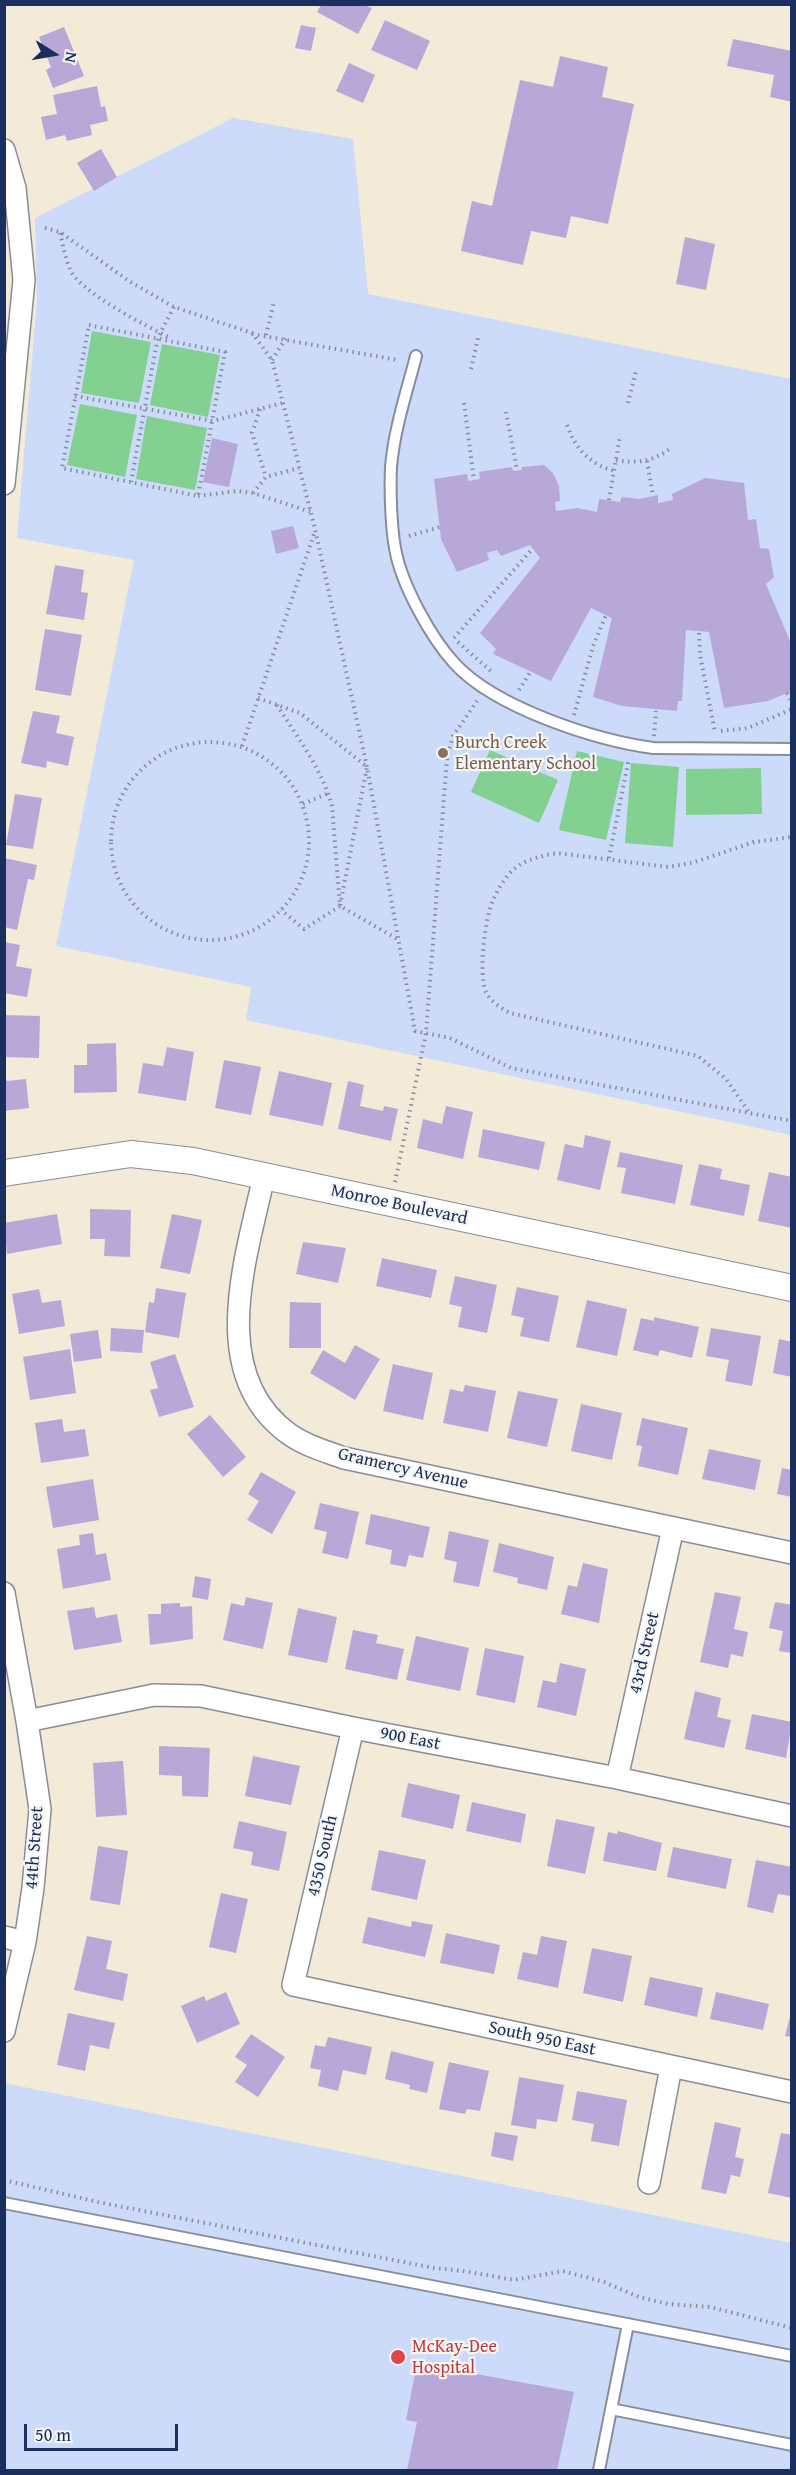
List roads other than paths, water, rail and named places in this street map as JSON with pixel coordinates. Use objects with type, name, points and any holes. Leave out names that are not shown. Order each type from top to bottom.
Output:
[{"type":"street","points":[[4,150],[24,280],[4,484]]},
{"type":"street","name":"Monroe Boulevard","points":[[4,1173],[130,1154],[193,1161],[792,1288]]},
{"type":"street","name":"Gramercy Avenue","points":[[264,1176],[241,1287],[238,1323],[239,1357],[249,1384],[266,1410],[288,1433],[312,1447],[344,1458],[792,1553]]},
{"type":"street","name":"43rd Street","points":[[616,1778],[673,1528]]},
{"type":"street","name":"44th Street","points":[[4,1593],[40,1809],[15,1940],[4,2031]]},
{"type":"street","name":"900 East","points":[[27,1721],[154,1695],[201,1696],[353,1728],[616,1778],[792,1816]]},
{"type":"street","name":"4350 South","points":[[293,1985],[353,1728]]},
{"type":"street","name":"South 950 East","points":[[293,1985],[792,2092]]},
{"type":"street","points":[[649,2183],[671,2067]]},
{"type":"lane","points":[[416,356],[391,466],[394,549],[417,611],[456,664],[499,698],[582,731],[631,745],[653,748],[792,749]]},
{"type":"lane","points":[[4,2203],[792,2356]]},
{"type":"lane","points":[[599,2470],[628,2324]]},
{"type":"lane","points":[[611,2409],[792,2445]]},
{"type":"place","name":"Burch Creek Elementary School","points":[[443,753]]},
{"type":"place","name":"McKay-Dee Hospital","points":[[398,2357]]}]
